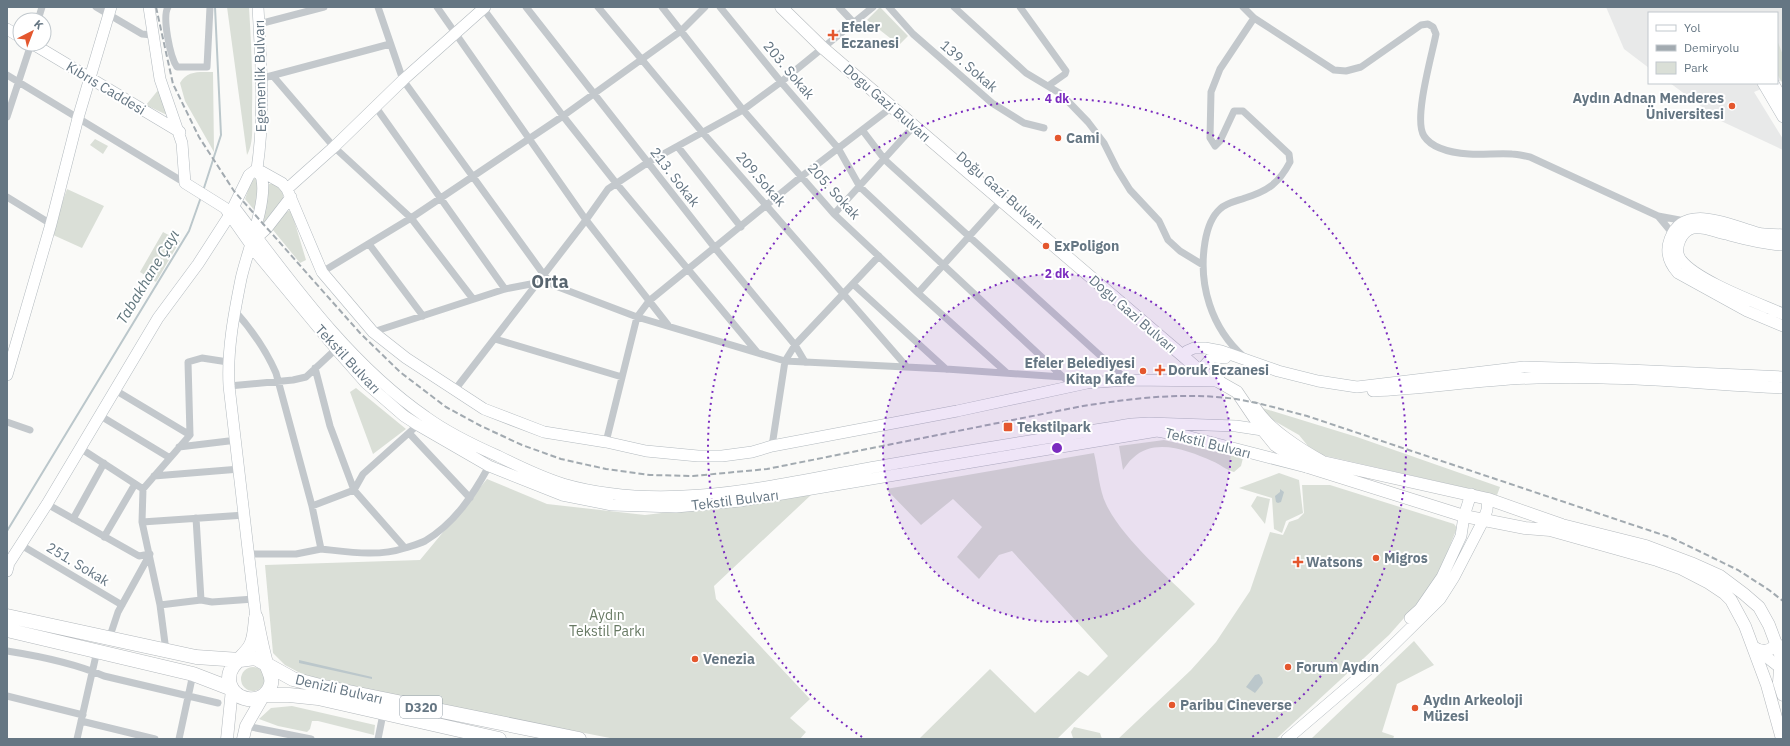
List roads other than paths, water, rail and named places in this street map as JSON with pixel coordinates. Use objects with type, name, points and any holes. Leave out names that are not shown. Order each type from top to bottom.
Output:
[{"type":"highway","points":[[256,618],[267,665],[272,677],[271,684],[264,694],[253,700],[247,700],[236,694],[232,689],[229,676],[235,664],[240,660],[251,645],[256,618]]},
{"type":"highway","points":[[12,624],[109,639],[196,657],[240,660],[254,658],[261,660],[267,665]]},
{"type":"highway","points":[[12,624],[97,651],[193,674],[232,689]]},
{"type":"highway","name":"Denizli Bulvarı","points":[[267,665],[294,679],[324,687],[579,739]]},
{"type":"highway","name":"Denizli Bulvarı","points":[[264,694],[318,698],[383,714],[499,739]]},
{"type":"main road","name":"Dogu Gazi Bulvarı","points":[[781,7],[826,45],[892,107],[913,123]]},
{"type":"main road","name":"Doğu Gazi Bulvarı","points":[[788,7],[826,45],[913,123],[1187,351],[1203,368],[1241,386],[1247,393],[1258,414],[1307,453],[1323,462],[1471,494],[1562,525],[1646,546],[1720,576],[1759,607],[1765,618],[1777,644],[1782,663],[1779,682],[1783,695]]},
{"type":"main road","name":"Dogu Gazi Bulvarı","points":[[1004,198],[1203,368],[1237,392],[1262,429],[1275,445],[1308,467],[1464,516],[1483,521],[1525,528],[1550,530],[1657,560],[1680,568],[1724,593],[1736,608],[1756,649],[1782,739]]},
{"type":"main road","points":[[1450,512],[1454,507],[1456,499],[1455,491]]},
{"type":"main road","points":[[1745,626],[1753,618],[1759,616],[1765,618]]},
{"type":"main road","points":[[1756,649],[1772,648],[1777,644]]},
{"type":"main road","points":[[227,739],[232,689]]},
{"type":"main road","points":[[243,739],[246,726],[264,694]]},
{"type":"street","points":[[96,7],[110,11],[142,34],[152,36]]},
{"type":"street","points":[[149,7],[152,36],[160,79],[179,131],[189,186]]},
{"type":"street","points":[[168,7],[166,14],[168,37],[174,62],[177,67],[207,67],[210,7]]},
{"type":"street","name":"Egemenlik Bulvarı","points":[[257,169],[268,77],[259,24],[258,7]]},
{"type":"street","points":[[259,24],[324,7]]},
{"type":"street","points":[[378,7],[403,80],[472,177],[553,285],[637,316],[784,361],[946,369],[1063,377]]},
{"type":"street","points":[[437,7],[454,34],[586,220],[668,326]]},
{"type":"street","name":"213. Sokak","points":[[526,7],[715,248],[794,345],[805,362]]},
{"type":"street","name":"209.Sokak","points":[[598,7],[703,133],[907,367]]},
{"type":"street","name":"205. Sokak","points":[[662,7],[743,110],[834,214],[918,293],[1007,373]]},
{"type":"street","points":[[322,272],[411,218],[563,116],[681,31],[705,7]]},
{"type":"street","name":"203. Sokak","points":[[720,7],[780,82],[838,148],[860,187],[1074,386]]},
{"type":"street","points":[[839,7],[854,23]]},
{"type":"street","points":[[454,391],[586,220],[608,189],[648,163],[743,110],[873,7]]},
{"type":"street","name":"139. Sokak","points":[[889,7],[913,34],[992,103],[1024,123],[1044,128]]},
{"type":"street","points":[[954,7],[1026,72],[1061,94],[1088,122],[1104,143],[1117,169],[1130,190],[1159,222],[1168,240],[1180,251],[1203,265]]},
{"type":"street","points":[[1020,7],[1066,71],[1065,74],[1048,86]]},
{"type":"street","points":[[1243,7],[1254,18],[1334,70],[1346,71],[1361,67],[1421,25],[1428,24],[1433,27],[1436,34],[1420,114],[1422,130],[1425,137],[1438,147],[1452,152],[1471,154],[1512,154],[1530,157],[1658,216],[1685,221]]},
{"type":"street","points":[[254,238],[267,228],[289,193],[334,147],[403,80],[484,8],[563,116],[616,183],[757,352]]},
{"type":"street","points":[[7,375],[51,224],[78,118],[110,11]]},
{"type":"street","points":[[1249,361],[1233,348],[1222,334],[1210,305],[1204,284],[1203,257],[1208,227],[1220,209],[1234,202],[1256,195],[1276,184],[1290,162],[1289,154],[1243,111],[1234,111],[1220,142],[1215,146],[1210,138],[1210,92],[1220,70],[1254,18]]},
{"type":"street","points":[[390,44],[268,77],[334,147],[411,218],[473,299]]},
{"type":"street","points":[[7,117],[29,52]]},
{"type":"street","name":"Kıbrıs Caddesi","points":[[46,52],[91,77]]},
{"type":"street","name":"Kıbrıs Caddesi","points":[[52,52],[179,131]]},
{"type":"street","points":[[7,75],[228,209],[254,238]]},
{"type":"street","points":[[1764,84],[1783,117]]},
{"type":"street","points":[[1774,84],[1783,100]]},
{"type":"street","points":[[375,106],[505,289]]},
{"type":"street","points":[[606,442],[637,316],[649,301],[802,176],[863,131],[892,107]]},
{"type":"street","points":[[834,214],[885,160],[913,123]]},
{"type":"street","points":[[863,131],[885,160],[1127,380]]},
{"type":"street","points":[[678,146],[741,227]]},
{"type":"street","points":[[257,169],[282,183],[289,193],[296,214],[322,272],[373,332],[406,358],[484,410],[544,432],[606,442],[646,451],[698,456],[730,455],[752,452],[772,446],[957,411],[1087,383],[1127,380],[1220,381]]},
{"type":"street","points":[[7,571],[9,563],[47,504],[158,318],[198,264],[228,209],[249,175],[257,169]]},
{"type":"street","points":[[256,618],[237,440],[229,386],[228,362],[235,311],[261,206],[262,181],[257,169]]},
{"type":"street","points":[[7,197],[51,224]]},
{"type":"street","points":[[918,293],[942,264],[1004,198]]},
{"type":"street","points":[[1658,216],[1673,234]]},
{"type":"street","points":[[1783,235],[1761,234],[1711,220],[1693,218],[1679,225],[1673,234],[1668,249],[1672,266],[1678,273],[1747,311],[1783,326]]},
{"type":"street","points":[[1783,245],[1766,244],[1704,229],[1693,228],[1686,232],[1680,240],[1678,253],[1680,260],[1689,269],[1708,281],[1783,314]]},
{"type":"street","name":"Tekstil Bulvarı","points":[[254,238],[336,349],[366,383],[404,416],[422,421],[513,463],[563,484],[608,493],[648,496],[697,495],[766,487],[1132,424],[1236,426],[1262,429],[1283,435]]},
{"type":"street","name":"Tekstil Bulvarı","points":[[254,238],[320,317],[382,382],[422,421],[489,466],[562,495],[612,505],[676,507],[740,502],[1138,433],[1157,431],[1190,437],[1308,467]]},
{"type":"street","points":[[369,244],[423,316]]},
{"type":"street","points":[[772,446],[784,361],[794,345],[879,256]]},
{"type":"street","points":[[373,332],[505,289],[536,283]]},
{"type":"street","points":[[853,284],[946,369]]},
{"type":"street","points":[[235,311],[249,327],[268,356],[279,382],[312,506],[321,549]]},
{"type":"street","points":[[495,339],[622,377]]},
{"type":"street","points":[[1187,351],[1194,348],[1205,348],[1278,371],[1318,381],[1357,387],[1524,367],[1636,370],[1783,377]]},
{"type":"street","points":[[229,386],[279,382],[306,377],[336,349]]},
{"type":"street","points":[[1203,368],[1212,357],[1221,357],[1276,377],[1309,385],[1354,392],[1394,390],[1482,380],[1538,378],[1628,380],[1783,388]]},
{"type":"street","points":[[166,651],[160,605],[142,522],[143,489],[190,435],[188,362],[202,358],[228,362]]},
{"type":"street","points":[[315,368],[330,426],[354,490],[405,548]]},
{"type":"street","points":[[115,390],[190,435]]},
{"type":"street","points":[[1236,426],[1245,422],[1250,412]]},
{"type":"street","points":[[99,415],[170,458]]},
{"type":"street","points":[[312,506],[354,490],[363,474],[422,421]]},
{"type":"street","points":[[7,422],[30,430]]},
{"type":"street","points":[[1190,437],[1189,430],[1192,424]]},
{"type":"street","points":[[410,433],[470,498]]},
{"type":"street","points":[[179,447],[237,440]]},
{"type":"street","points":[[80,448],[143,489]]},
{"type":"street","points":[[73,519],[104,463]]},
{"type":"street","points":[[249,554],[296,554],[321,549],[365,553],[393,552],[405,548],[424,541],[445,527],[470,498],[489,466]]},
{"type":"street","points":[[154,476],[240,469]]},
{"type":"street","points":[[104,537],[136,484]]},
{"type":"street","points":[[1291,733],[1420,609],[1442,577],[1461,536],[1464,516],[1471,494]]},
{"type":"street","points":[[1279,739],[1291,733],[1370,668],[1440,599],[1483,521],[1487,510],[1488,499]]},
{"type":"street","points":[[47,504],[139,556],[150,554]]},
{"type":"street","points":[[142,522],[245,515]]},
{"type":"street","points":[[196,518],[201,600]]},
{"type":"street","name":"251. Sokak","points":[[21,545],[122,605]]},
{"type":"street","points":[[109,639],[122,605],[150,554]]},
{"type":"street","points":[[160,605],[201,600],[212,602],[254,600]]},
{"type":"street","points":[[1756,649],[1782,663]]},
{"type":"street","points":[[7,651],[25,654],[92,671],[104,676],[218,703]]},
{"type":"street","points":[[77,739],[97,651]]},
{"type":"street","points":[[179,739],[193,674]]},
{"type":"street","points":[[7,696],[155,739]]},
{"type":"street","points":[[378,739],[383,714]]},
{"type":"street","points":[[246,726],[311,739]]},
{"type":"waterway","name":"Tabakhane Çayı","points":[[203,191],[221,135],[215,7]]},
{"type":"waterway","name":"Tabakhane Çayı","points":[[7,531],[189,231],[201,197]]},
{"type":"railway","points":[[156,7],[173,84],[199,137],[234,191],[360,333],[400,372],[446,407],[481,426],[522,445],[561,459],[606,469],[650,475],[693,476],[767,469],[1102,403],[1140,398],[1178,396],[1236,399],[1307,416],[1672,538],[1738,570],[1783,601]]},
{"type":"place","name":"Efeler Eczanesi","points":[[833,35]]},
{"type":"place","name":"Aydın Adnan Menderes Üniversitesi","points":[[1732,106]]},
{"type":"place","name":"Cami","points":[[1058,138]]},
{"type":"place","name":"ExPoligon","points":[[1046,246]]},
{"type":"place","name":"Doruk Eczanesi","points":[[1160,370]]},
{"type":"place","name":"Efeler Belediyesi Kitap Kafe","points":[[1143,371]]},
{"type":"place","name":"Tekstilpark","points":[[1008,427]]},
{"type":"place","name":"Migros","points":[[1376,558]]},
{"type":"place","name":"Watsons","points":[[1298,562]]},
{"type":"place","name":"Venezia","points":[[695,659]]},
{"type":"place","name":"Forum Aydın","points":[[1288,667]]},
{"type":"place","name":"Paribu Cineverse","points":[[1172,705]]},
{"type":"place","name":"Aydın Arkeoloji Müzesi","points":[[1415,708]]},
{"type":"district","name":"Orta","points":[[550,282]]},
{"type":"park label","name":"Aydın Tekstil Parkı","points":[[607,624]]}]
